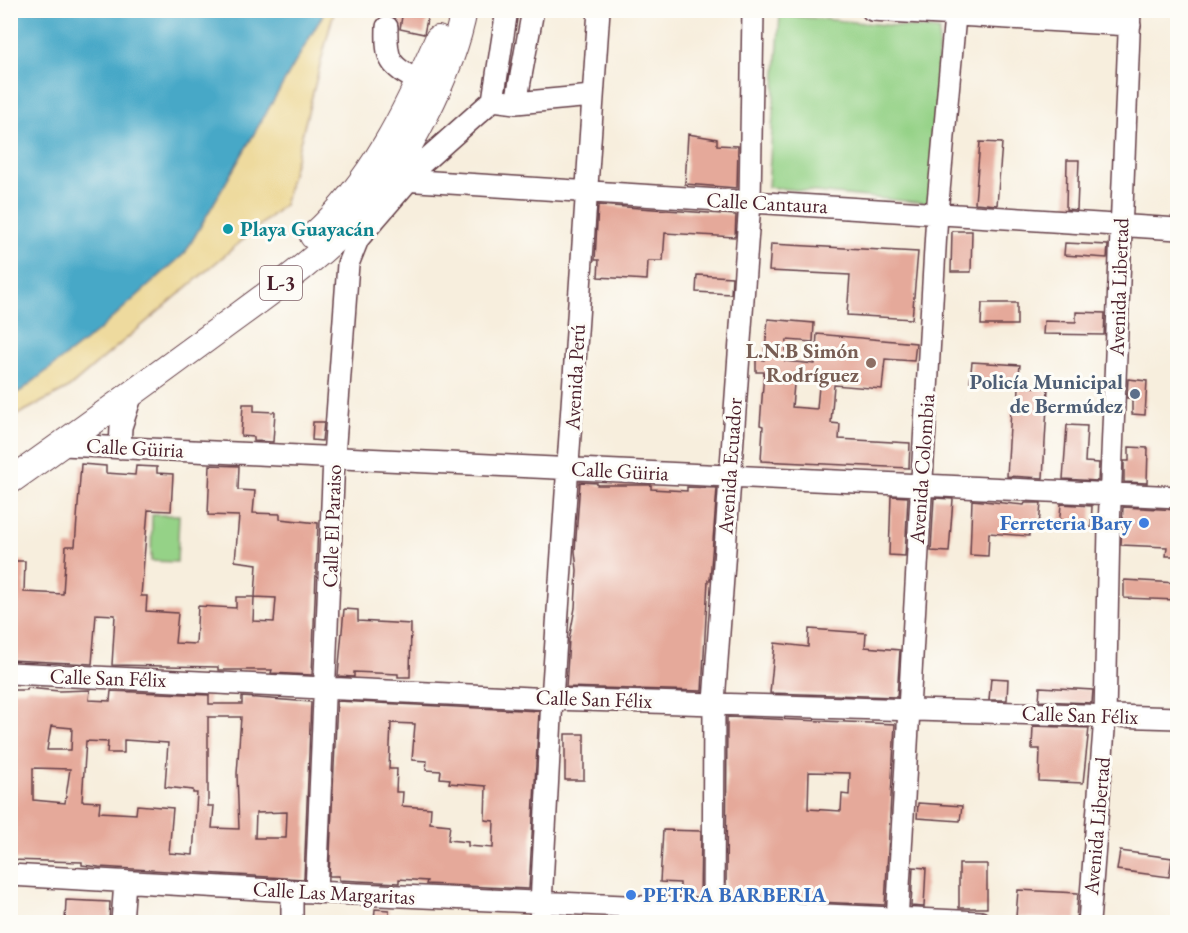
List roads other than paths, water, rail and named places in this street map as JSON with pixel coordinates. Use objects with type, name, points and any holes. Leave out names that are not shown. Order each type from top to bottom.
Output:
[{"type":"main road","name":"L-3","points":[[10,464],[263,281],[320,230],[359,188],[388,141],[419,81],[445,24],[448,10]]},
{"type":"main road","name":"L-3","points":[[10,481],[63,445],[281,284],[363,210],[396,176],[437,88],[461,26],[464,10]]},
{"type":"street","points":[[396,176],[420,165],[492,99],[507,10]]},
{"type":"street","points":[[516,103],[533,10]]},
{"type":"street","name":"Avenida Perú","points":[[540,912],[552,699],[570,468],[585,192],[599,10]]},
{"type":"street","name":"Avenida Ecuador","points":[[713,916],[714,702],[750,202],[753,10]]},
{"type":"street","points":[[872,10],[955,16],[1130,18]]},
{"type":"street","name":"Avenida Colombia","points":[[897,920],[938,213],[955,16]]},
{"type":"street","name":"Avenida Libertad","points":[[1089,922],[1106,717],[1110,494],[1130,18]]},
{"type":"street","points":[[387,27],[387,52],[394,67],[419,81]]},
{"type":"street","points":[[492,99],[516,103],[592,96]]},
{"type":"street","name":"Calle Cantaura","points":[[359,188],[396,176],[585,192],[1178,229]]},
{"type":"street","name":"Calle El Paraiso","points":[[316,892],[334,457],[348,264],[358,240],[396,176]]},
{"type":"street","points":[[120,448],[121,427],[132,394]]},
{"type":"street","name":"Calle Güiria","points":[[63,445],[1178,497]]},
{"type":"street","name":"Calle San Félix","points":[[10,673],[552,699],[714,702],[1178,718]]},
{"type":"street","name":"Calle Las Margaritas","points":[[10,875],[316,892],[540,912],[980,922]]},
{"type":"street","points":[[122,922],[125,882]]},
{"type":"street","points":[[292,891],[292,922]]},
{"type":"water","points":[[11,10],[325,11],[185,253],[99,330],[22,390],[11,396]]},
{"type":"place","name":"Playa Guayacán","points":[[228,229]]},
{"type":"place","name":"L.N.B Simón Rodríguez","points":[[871,363]]},
{"type":"place","name":"Policía Municipal de Bermúdez","points":[[1135,394]]},
{"type":"place","name":"Ferreteria Bary","points":[[1144,523]]},
{"type":"place","name":"PETRA BARBERIA","points":[[631,895]]}]
